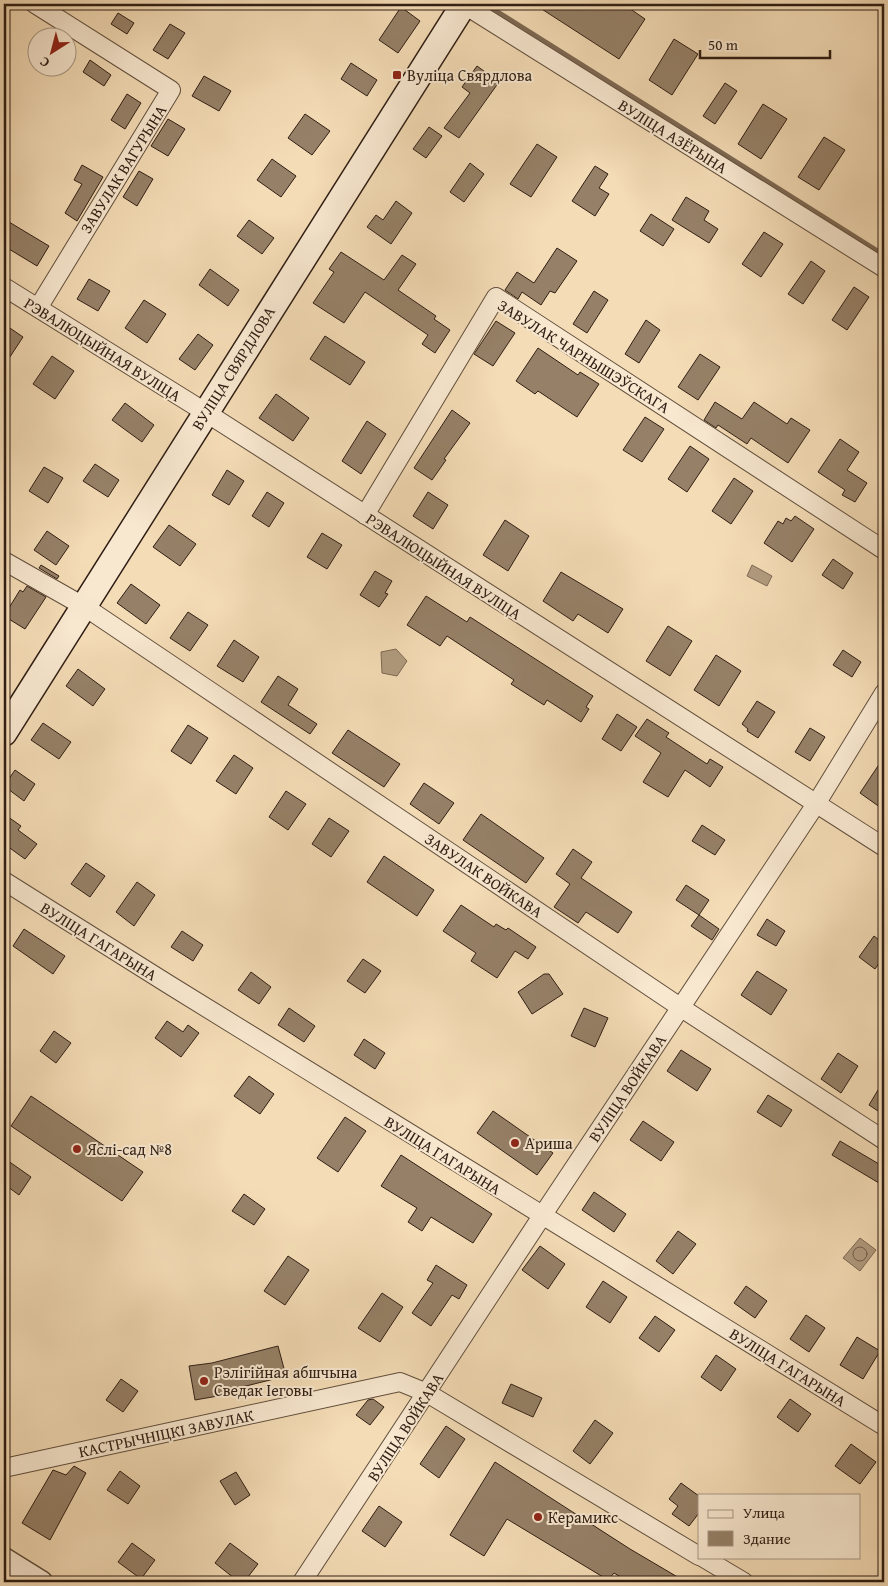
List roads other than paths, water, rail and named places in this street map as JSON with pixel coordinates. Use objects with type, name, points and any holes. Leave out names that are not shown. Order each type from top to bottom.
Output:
[{"type":"main road","name":"ВУЛІЦА СВЯРДЛОВА","points":[[4,733],[463,4]]},
{"type":"street","name":"ЗАВУЛАК ВАГУРЫНА","points":[[36,4],[171,90],[38,308]]},
{"type":"street","name":"ВУЛІЦА АЗЁРЫНА","points":[[463,4],[884,268]]},
{"type":"street","name":"РЭВАЛЮЦЫЙНАЯ ВУЛІЦА","points":[[4,287],[205,412],[884,847]]},
{"type":"street","name":"ЗАВУЛАК ЧАРНЫШЭЎСКАГА","points":[[365,515],[496,297],[884,550]]},
{"type":"street","name":"ЗАВУЛАК ВОЙКАВА","points":[[4,561],[84,607],[680,1007],[884,1140]]},
{"type":"street","name":"ВУЛІЦА ВОЙКАВА","points":[[302,1582],[680,1007],[816,804],[884,693]]},
{"type":"street","name":"ВУЛІЦА ГАГАРЫНА","points":[[4,881],[542,1216],[884,1426]]},
{"type":"street","name":"КАСТРЫЧНІЦКІ ЗАВУЛАК","points":[[4,1468],[400,1382],[427,1393],[698,1554]]},
{"type":"street","name":"КАСТРЫЧНІЦКІ ЗАВУЛАК","points":[[704,1558],[744,1582]]},
{"type":"street","points":[[4,1559],[41,1582]]},
{"type":"water","points":[[752,565],[772,576],[767,586],[747,576]]},
{"type":"water","points":[[396,649],[407,661],[397,676],[382,673],[381,652]]},
{"type":"water","points":[[860,1238],[876,1250],[860,1271],[843,1258]]},
{"type":"waterway","points":[[493,9],[884,255]]},
{"type":"place","name":"Вуліца Свярдлова","points":[[397,75]]},
{"type":"place","name":"Ариша","points":[[515,1143]]},
{"type":"place","name":"Яслі-сад №8","points":[[77,1149]]},
{"type":"place","name":"Рэлігійная абшчына Сведак Iеговы","points":[[204,1381]]},
{"type":"place","name":"Керамикс","points":[[538,1517]]}]
